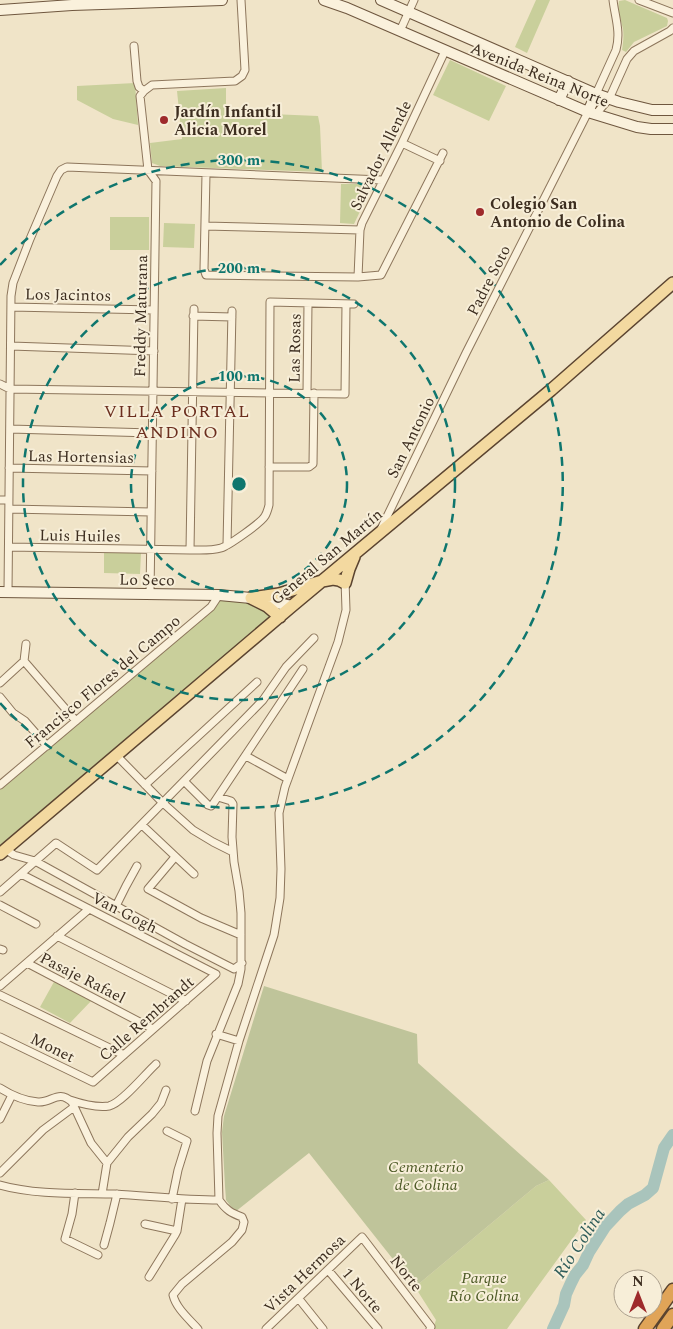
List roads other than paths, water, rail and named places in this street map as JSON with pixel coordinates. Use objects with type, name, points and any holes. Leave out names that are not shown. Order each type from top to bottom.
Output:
[{"type":"highway","points":[[645,1329],[673,1290]]},
{"type":"highway","points":[[663,1329],[673,1314]]},
{"type":"main road","name":"General San Martín","points":[[3,852],[292,606],[551,390],[673,283]]},
{"type":"main road","points":[[251,598],[279,594],[333,579],[345,584],[354,555]]},
{"type":"main road","points":[[251,598],[267,606],[280,617]]},
{"type":"street","points":[[0,10],[100,2],[222,0]]},
{"type":"street","points":[[144,91],[152,85],[235,81],[242,76],[245,70],[241,0]]},
{"type":"street","name":"Avenida Reina Norte","points":[[324,0],[347,8],[591,114],[637,127],[673,129]]},
{"type":"street","name":"Avenida Reina Norte","points":[[381,0],[609,99],[652,110],[673,110]]},
{"type":"street","points":[[400,31],[414,0]]},
{"type":"street","points":[[591,114],[596,94],[618,44],[618,27],[613,0]]},
{"type":"street","points":[[639,0],[673,12]]},
{"type":"street","name":"Padre Soto","points":[[466,353],[591,114],[609,99],[627,59],[634,51],[670,32],[673,28]]},
{"type":"street","name":"Freddy Maturana","points":[[134,46],[137,81],[144,91],[140,96],[148,170],[156,181],[150,594]]},
{"type":"street","name":"Salvador Allende","points":[[358,277],[362,223],[445,51]]},
{"type":"street","points":[[558,100],[568,81]]},
{"type":"street","points":[[402,143],[440,161]]},
{"type":"street","points":[[206,174],[204,269],[206,275],[358,277],[381,275],[444,153]]},
{"type":"street","points":[[4,592],[9,547],[11,296],[13,283],[61,170],[67,167],[382,180]]},
{"type":"street","points":[[205,226],[360,230]]},
{"type":"street","points":[[0,384],[10,389],[192,392],[270,393],[310,393],[345,394],[350,304],[270,302],[270,393],[268,505],[266,515],[261,521],[227,545]]},
{"type":"street","name":"Las Rosas","points":[[269,467],[309,467],[313,464],[308,303]]},
{"type":"street","name":"Los Jacintos","points":[[11,307],[154,310]]},
{"type":"street","points":[[190,550],[194,313],[232,314],[227,545]]},
{"type":"street","points":[[11,346],[154,351]]},
{"type":"street","name":"San Antonio","points":[[379,534],[466,353]]},
{"type":"street","points":[[10,429],[152,432]]},
{"type":"street","name":"Las Hortensias","points":[[10,468],[152,471]]},
{"type":"street","points":[[0,500],[9,500]]},
{"type":"street","points":[[9,508],[151,512]]},
{"type":"street","name":"Luis Huiles","points":[[9,547],[190,550],[214,549],[227,545]]},
{"type":"street","points":[[198,1329],[174,1301],[173,1295],[182,1284],[232,1242],[242,1230],[244,1222],[242,1217],[230,1212],[219,1200],[218,1116],[239,1041],[274,935],[280,898],[279,813],[282,796],[338,642],[346,610],[345,584],[341,566]]},
{"type":"street","name":"Lo Seco","points":[[4,592],[219,595],[251,598],[292,606]]},
{"type":"street","name":"Francisco Flores del Campo","points":[[0,786],[210,606],[219,595]]},
{"type":"street","points":[[0,892],[56,842],[97,870],[263,700],[286,668],[314,638]]},
{"type":"street","points":[[0,682],[24,661],[26,644]]},
{"type":"street","points":[[24,661],[76,720]]},
{"type":"street","points":[[184,781],[209,806],[213,804],[303,669]]},
{"type":"street","points":[[145,785],[257,682]]},
{"type":"street","points":[[0,697],[46,746]]},
{"type":"street","points":[[116,755],[162,803],[193,830],[233,852]]},
{"type":"street","points":[[246,756],[288,779]]},
{"type":"street","points":[[195,1111],[202,1077],[216,1034],[239,979],[242,963],[240,902],[233,852],[233,804],[231,801],[218,797]]},
{"type":"street","points":[[142,824],[194,874]]},
{"type":"street","points":[[3,852],[35,861],[234,969],[242,963]]},
{"type":"street","points":[[176,857],[148,889],[201,918],[241,935]]},
{"type":"street","points":[[116,906],[137,866]]},
{"type":"street","name":"Van Gogh","points":[[20,874],[216,974]]},
{"type":"street","points":[[0,904],[36,924]]},
{"type":"street","points":[[0,986],[89,909]]},
{"type":"street","points":[[57,936],[186,1001]]},
{"type":"street","name":"Pasaje Rafael","points":[[27,963],[153,1029]]},
{"type":"street","name":"Calle Rembrandt","points":[[94,1082],[216,974]]},
{"type":"street","points":[[0,995],[124,1055]]},
{"type":"street","points":[[216,1034],[239,1041]]},
{"type":"street","name":"Monet","points":[[0,1037],[94,1082]]},
{"type":"street","points":[[0,1088],[12,1095],[38,1102],[60,1096],[80,1104],[110,1106],[156,1064]]},
{"type":"street","points":[[102,1194],[107,1163],[128,1137],[152,1114],[166,1090]]},
{"type":"street","points":[[0,1120],[12,1095]]},
{"type":"street","points":[[70,1100],[91,1143],[107,1163]]},
{"type":"street","points":[[0,1173],[44,1130],[74,1107]]},
{"type":"street","points":[[167,1131],[188,1141],[178,1170],[172,1199]]},
{"type":"street","points":[[0,1185],[15,1189],[172,1199],[219,1200]]},
{"type":"street","points":[[74,1193],[72,1214],[65,1239],[98,1255]]},
{"type":"street","points":[[104,1245],[116,1194]]},
{"type":"street","points":[[148,1277],[178,1230],[182,1199]]},
{"type":"street","points":[[144,1224],[178,1230]]},
{"type":"street","name":"Vista Hermosa","points":[[266,1329],[362,1236]]},
{"type":"street","name":"Norte","points":[[362,1236],[430,1328]]},
{"type":"street","name":"1 Norte","points":[[328,1270],[378,1329]]},
{"type":"street","points":[[298,1299],[323,1329]]},
{"type":"waterway","name":"Río Colina","points":[[553,1329],[575,1275],[605,1227],[628,1204],[645,1195],[653,1188],[664,1148],[673,1135]]},
{"type":"place","name":"Jardín Infantil Alicia Morel","points":[[164,120]]},
{"type":"place","name":"Colegio San Antonio de Colina","points":[[480,212]]},
{"type":"district","name":"VILLA PORTAL ANDINO","points":[[177,421]]},
{"type":"park label","name":"Cementerio de Colina","points":[[426,1175]]},
{"type":"park label","name":"Parque Río Colina","points":[[484,1286]]}]
